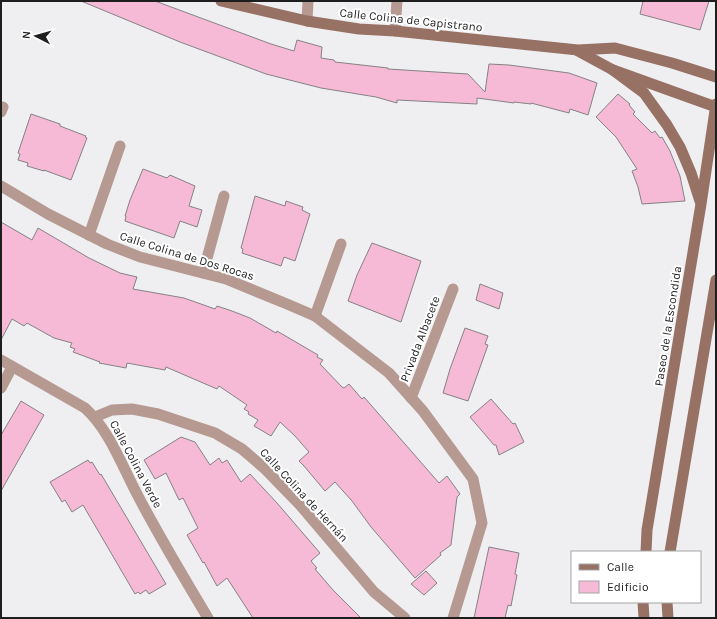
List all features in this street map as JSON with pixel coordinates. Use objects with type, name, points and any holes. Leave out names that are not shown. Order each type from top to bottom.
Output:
[{"type":"main road","name":"Calle Colina de Capistrano","points":[[221,1],[307,21],[359,29],[395,31],[578,50],[615,48],[672,63],[716,77]]},
{"type":"main road","name":"Calle Colina de Capistrano","points":[[578,50],[613,70],[716,106]]},
{"type":"main road","points":[[613,70],[644,93],[667,125],[683,154],[701,204]]},
{"type":"main road","name":"Paseo de la Escondida","points":[[646,551],[649,522],[716,106]]},
{"type":"main road","points":[[670,551],[716,280]]},
{"type":"main road","points":[[643,603],[644,618]]},
{"type":"main road","points":[[667,603],[668,618]]},
{"type":"street","points":[[307,21],[308,1]]},
{"type":"street","points":[[395,31],[397,1]]},
{"type":"street","points":[[89,235],[120,146]]},
{"type":"street","name":"Calle Colina de Dos Rocas","points":[[1,186],[48,214],[107,244],[140,257],[226,279],[315,316],[389,373],[423,411],[473,479],[482,523],[453,618]]},
{"type":"street","points":[[203,274],[224,196]]},
{"type":"street","points":[[315,316],[341,244]]},
{"type":"street","name":"Privada Albacete","points":[[411,398],[453,289]]},
{"type":"street","name":"Calle Colina Verde","points":[[1,360],[85,408],[95,417],[104,430],[138,497],[207,617]]},
{"type":"street","points":[[1,388],[12,367]]},
{"type":"street","name":"Calle Colina de Hernán","points":[[95,417],[112,410],[132,409],[158,414],[215,433],[242,449],[264,468],[300,505],[374,592],[406,618]]},
{"type":"building","points":[[81,1],[155,1],[294,51],[297,40],[322,47],[321,58],[334,60],[335,62],[388,69],[468,74],[485,92],[489,64],[509,65],[569,73],[597,83],[588,115],[570,109],[569,113],[531,103],[514,103],[477,98],[477,104],[397,100],[397,103],[376,97],[321,88],[266,74],[180,42]]},
{"type":"building","points":[[643,1],[709,1],[700,30],[640,14]]},
{"type":"building","points":[[618,94],[630,104],[629,105],[635,112],[633,114],[652,133],[655,131],[660,138],[662,137],[670,151],[680,176],[685,201],[642,204],[632,171],[637,169],[616,137],[596,117]]},
{"type":"building","points":[[31,114],[60,124],[60,126],[86,136],[85,137],[87,138],[71,180],[44,170],[27,166],[28,163],[18,160],[20,154],[18,153]]},
{"type":"building","points":[[143,169],[167,178],[170,175],[195,186],[189,206],[202,210],[197,227],[180,221],[174,238],[125,221],[130,200]]},
{"type":"building","points":[[255,196],[285,206],[286,201],[303,207],[302,210],[310,214],[295,261],[284,257],[281,266],[242,253],[243,249],[241,248]]},
{"type":"building","points":[[1,222],[32,240],[38,228],[89,258],[120,273],[137,277],[133,289],[184,298],[215,309],[217,306],[232,311],[250,318],[276,333],[277,331],[318,355],[317,357],[323,360],[320,364],[342,387],[344,388],[349,384],[362,399],[364,397],[439,483],[447,476],[460,494],[457,497],[451,545],[440,553],[441,555],[415,578],[335,482],[325,491],[299,461],[309,452],[295,436],[280,422],[271,436],[254,426],[258,420],[248,414],[249,412],[244,409],[247,405],[219,386],[217,389],[166,367],[165,370],[127,363],[126,368],[99,363],[100,362],[73,352],[75,349],[70,347],[72,343],[54,338],[27,323],[24,326],[12,319],[1,340]]},
{"type":"building","points":[[372,243],[421,261],[401,322],[348,301],[357,275]]},
{"type":"building","points":[[480,284],[503,293],[499,309],[476,300]]},
{"type":"building","points":[[465,328],[488,336],[485,344],[488,345],[468,401],[443,393]]},
{"type":"building","points":[[491,399],[513,424],[515,423],[524,442],[499,455],[496,445],[494,445],[470,417]]},
{"type":"building","points":[[21,401],[44,415],[1,491],[1,435]]},
{"type":"building","points":[[181,437],[195,442],[210,465],[219,458],[222,463],[227,460],[241,482],[250,474],[320,553],[311,561],[317,568],[315,569],[333,590],[361,618],[253,618],[227,578],[217,586],[187,535],[198,528],[183,498],[179,500],[166,473],[155,479],[144,460]]},
{"type":"building","points":[[88,460],[90,463],[92,462],[100,475],[101,474],[166,584],[149,594],[146,590],[140,594],[138,592],[135,594],[83,505],[72,512],[65,500],[62,502],[50,482]]},
{"type":"building","points":[[489,547],[519,553],[515,574],[517,575],[511,606],[508,605],[505,618],[474,618]]},
{"type":"building","points":[[426,571],[437,583],[424,595],[411,584]]}]
